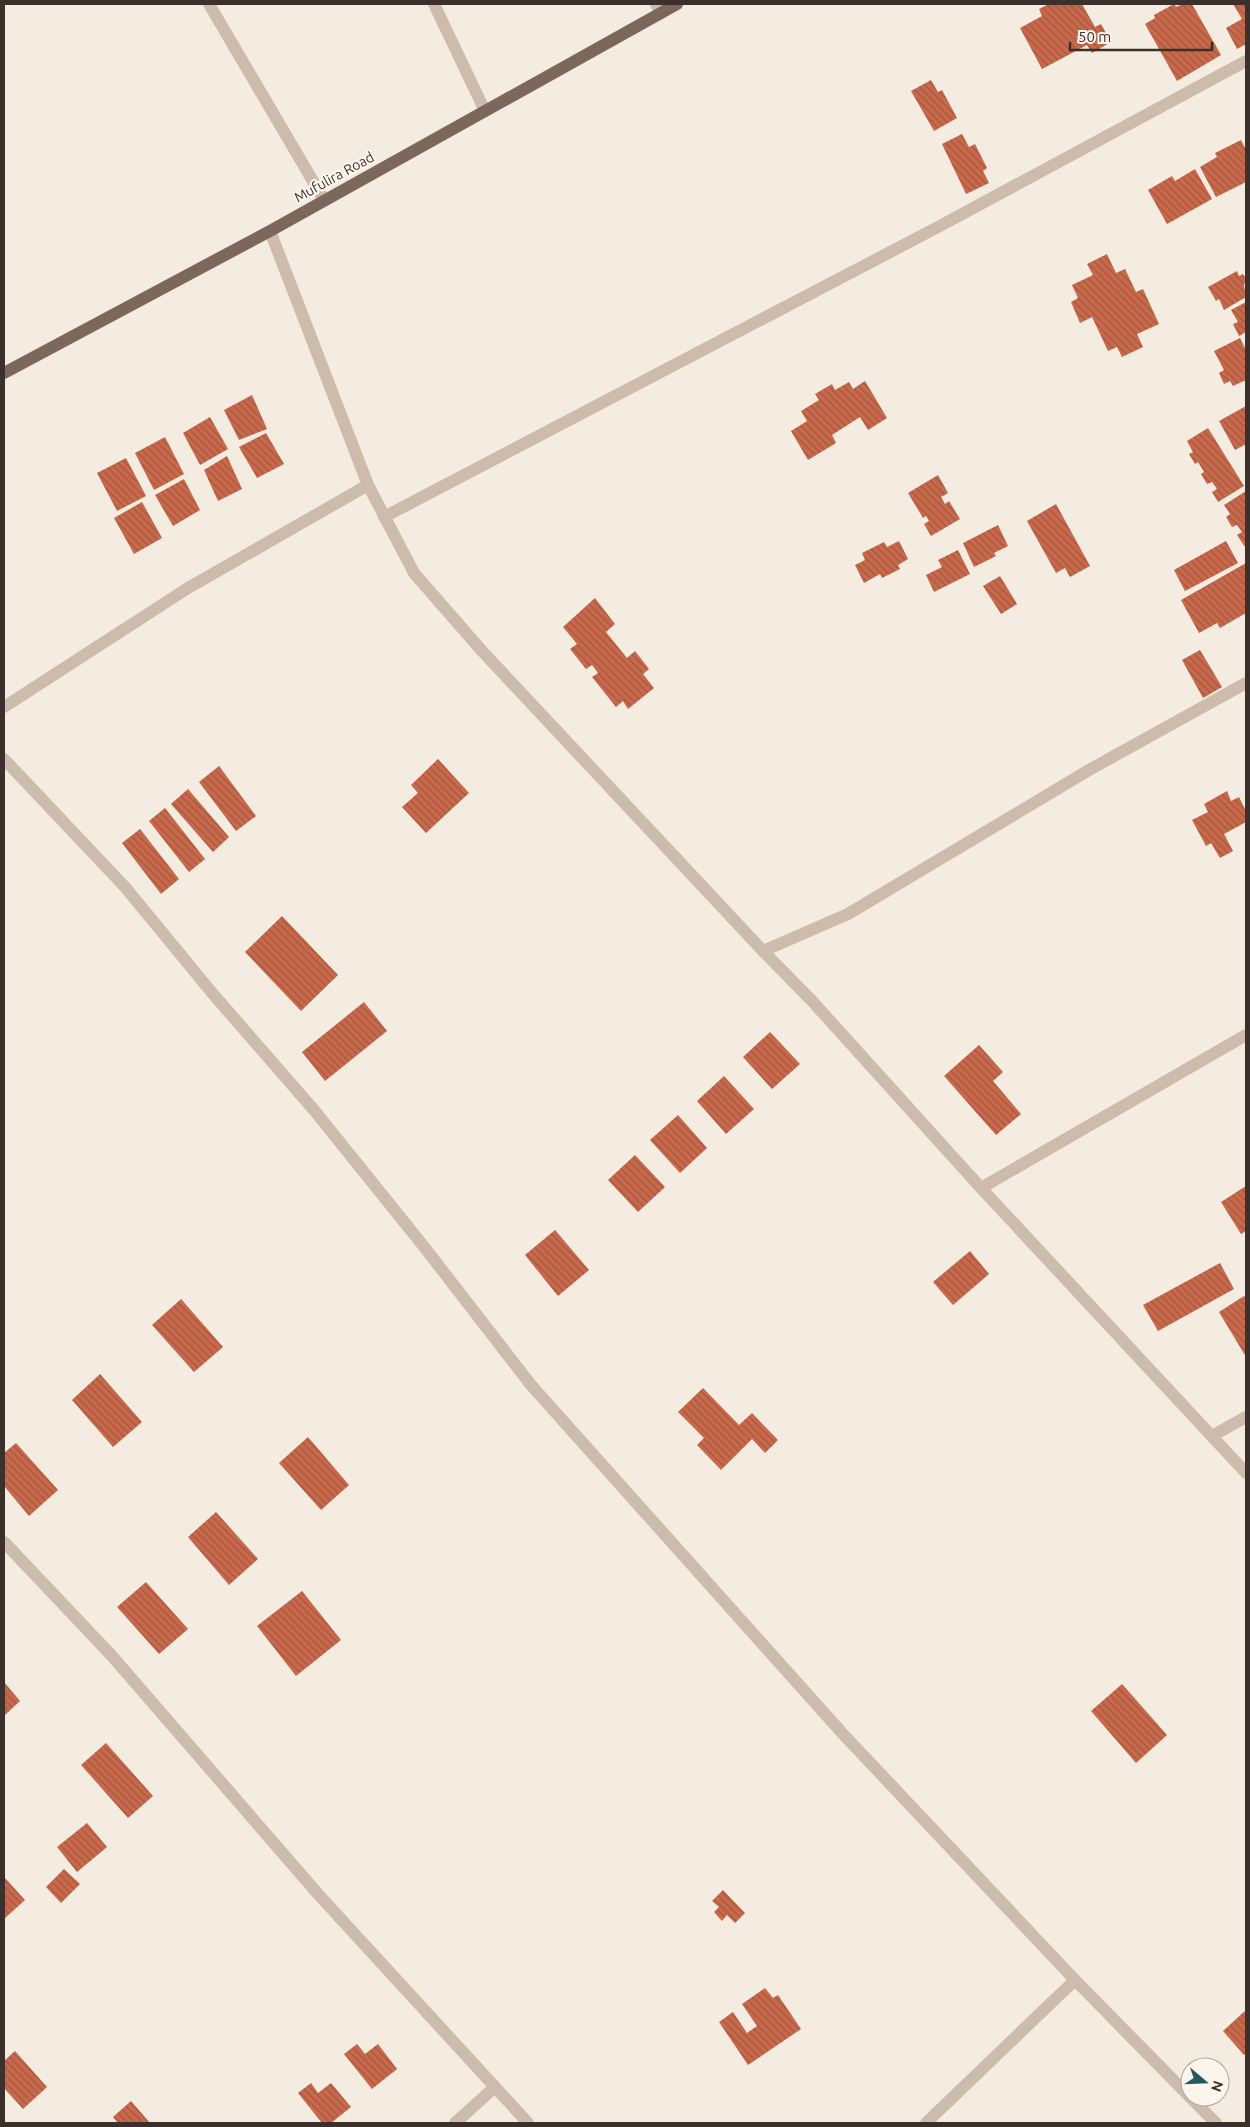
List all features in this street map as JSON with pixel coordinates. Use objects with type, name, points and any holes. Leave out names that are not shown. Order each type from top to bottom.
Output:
[{"type":"main road","name":"Mufulira Road","points":[[4,373],[270,231],[485,111],[659,8],[677,4]]},
{"type":"street","points":[[208,4],[324,200]]},
{"type":"street","points":[[434,4],[485,111]]},
{"type":"street","points":[[384,516],[938,227],[1246,61]]},
{"type":"street","points":[[270,231],[368,485],[414,573],[482,651],[763,952],[813,1002],[981,1188],[1246,1473]]},
{"type":"street","points":[[4,707],[188,588],[368,485]]},
{"type":"street","points":[[763,952],[848,914],[1089,770],[1246,683]]},
{"type":"street","points":[[4,759],[125,887],[213,994],[314,1110],[425,1248],[531,1385],[818,1707],[1075,1980],[1180,2087]]},
{"type":"street","points":[[981,1188],[1246,1035]]},
{"type":"street","points":[[1212,1436],[1246,1417]]},
{"type":"street","points":[[4,1542],[112,1656],[318,1894],[528,2123]]},
{"type":"street","points":[[926,2123],[1075,1980]]},
{"type":"street","points":[[455,2123],[495,2087]]},
{"type":"street","points":[[1200,2107],[1216,2123]]},
{"type":"building","points":[[1049,4],[1082,4],[1095,27],[1101,24],[1111,42],[1092,53],[1087,45],[1042,69],[1020,28],[1042,16],[1039,9]]},
{"type":"building","points":[[1174,4],[1176,7],[1183,4],[1192,4],[1221,55],[1177,81],[1145,24],[1155,18],[1154,15]]},
{"type":"building","points":[[1233,4],[1246,4],[1246,44],[1237,49],[1226,28],[1242,19]]},
{"type":"building","points":[[931,80],[938,92],[942,90],[957,118],[934,131],[911,91]]},
{"type":"building","points":[[962,134],[969,147],[975,144],[987,168],[983,171],[989,183],[966,194],[942,144]]},
{"type":"building","points":[[1241,140],[1246,150],[1246,182],[1216,197],[1200,167],[1217,157],[1215,153]]},
{"type":"building","points":[[1195,169],[1212,199],[1167,224],[1148,190],[1172,176],[1175,181]]},
{"type":"building","points":[[1107,254],[1116,273],[1125,269],[1136,292],[1143,289],[1159,324],[1137,334],[1143,347],[1122,357],[1117,347],[1108,351],[1092,317],[1080,323],[1071,302],[1078,298],[1072,285],[1093,275],[1087,264]]},
{"type":"building","points":[[1237,271],[1239,276],[1243,274],[1246,279],[1244,285],[1246,297],[1224,310],[1219,299],[1216,301],[1208,287]]},
{"type":"building","points":[[1246,302],[1246,332],[1239,336],[1233,324],[1238,322],[1231,310]]},
{"type":"building","points":[[1240,338],[1246,350],[1246,380],[1233,386],[1230,381],[1224,384],[1219,373],[1224,370],[1214,351]]},
{"type":"building","points":[[865,381],[887,418],[868,430],[860,417],[832,435],[836,443],[808,460],[791,431],[807,421],[801,411],[819,400],[815,394],[832,384],[835,390],[849,382],[853,389]]},
{"type":"building","points":[[252,395],[267,429],[239,440],[224,410]]},
{"type":"building","points":[[1246,406],[1246,444],[1235,450],[1219,421]]},
{"type":"building","points":[[210,417],[228,449],[200,465],[183,433]]},
{"type":"building","points":[[1208,428],[1244,486],[1218,502],[1212,492],[1217,489],[1212,482],[1207,484],[1201,474],[1204,472],[1198,462],[1195,464],[1189,454],[1193,452],[1187,441]]},
{"type":"building","points":[[266,433],[284,464],[257,478],[239,447]]},
{"type":"building","points":[[165,437],[184,474],[154,490],[135,453]]},
{"type":"building","points":[[227,456],[242,489],[218,501],[204,470]]},
{"type":"building","points":[[126,458],[146,496],[117,511],[97,473]]},
{"type":"building","points":[[938,475],[948,493],[941,497],[945,504],[949,501],[960,519],[931,536],[924,524],[929,521],[926,516],[923,518],[908,493]]},
{"type":"building","points":[[184,479],[200,510],[173,526],[155,495]]},
{"type":"building","points":[[1246,491],[1245,547],[1237,535],[1242,532],[1237,525],[1232,527],[1226,517],[1230,514],[1224,505]]},
{"type":"building","points":[[142,502],[162,538],[134,554],[114,518]]},
{"type":"building","points":[[1056,504],[1090,566],[1070,577],[1065,568],[1056,573],[1027,521]]},
{"type":"building","points":[[998,525],[1008,546],[994,553],[996,556],[974,567],[963,543]]},
{"type":"building","points":[[899,541],[908,559],[898,565],[900,569],[882,578],[880,574],[864,583],[855,565],[865,560],[862,553],[884,542],[887,547]]},
{"type":"building","points":[[1226,541],[1238,563],[1185,591],[1174,570]]},
{"type":"building","points":[[958,550],[970,574],[934,592],[926,575],[942,567],[938,560]]},
{"type":"building","points":[[1246,563],[1246,613],[1220,628],[1217,623],[1199,633],[1181,600]]},
{"type":"building","points":[[1000,576],[1017,604],[1001,614],[983,586]]},
{"type":"building","points":[[595,598],[615,624],[606,632],[627,658],[635,651],[649,669],[643,674],[654,688],[628,709],[623,701],[616,707],[592,677],[598,673],[592,665],[586,669],[570,649],[577,644],[563,627]]},
{"type":"building","points":[[1200,650],[1222,687],[1203,698],[1182,660]]},
{"type":"building","points":[[438,759],[469,793],[426,833],[402,807],[418,793],[411,785]]},
{"type":"building","points":[[219,766],[256,816],[236,831],[199,782]]},
{"type":"building","points":[[188,789],[229,837],[213,852],[171,804]]},
{"type":"building","points":[[1227,791],[1231,801],[1239,797],[1246,811],[1246,822],[1224,834],[1233,851],[1220,858],[1211,843],[1206,846],[1192,820],[1208,812],[1204,804]]},
{"type":"building","points":[[165,808],[205,859],[189,872],[149,821]]},
{"type":"building","points":[[140,829],[179,879],[161,894],[122,843]]},
{"type":"building","points":[[282,916],[338,975],[301,1011],[245,952]]},
{"type":"building","points":[[364,1002],[387,1031],[325,1081],[302,1052]]},
{"type":"building","points":[[770,1032],[800,1064],[772,1089],[743,1057]]},
{"type":"building","points":[[979,1045],[1003,1072],[993,1081],[1021,1114],[996,1135],[944,1076]]},
{"type":"building","points":[[724,1076],[754,1109],[726,1134],[697,1101]]},
{"type":"building","points":[[678,1115],[707,1148],[680,1173],[650,1140]]},
{"type":"building","points":[[635,1155],[665,1187],[638,1212],[608,1180]]},
{"type":"building","points":[[1246,1186],[1246,1231],[1241,1234],[1221,1202]]},
{"type":"building","points":[[555,1230],[589,1270],[558,1296],[525,1255]]},
{"type":"building","points":[[970,1251],[989,1274],[953,1305],[933,1282]]},
{"type":"building","points":[[1220,1263],[1234,1289],[1158,1331],[1143,1305]]},
{"type":"building","points":[[1244,1296],[1246,1299],[1246,1357],[1219,1312]]},
{"type":"building","points":[[181,1299],[223,1347],[194,1372],[152,1325]]},
{"type":"building","points":[[100,1374],[142,1422],[113,1447],[72,1400]]},
{"type":"building","points":[[703,1388],[739,1425],[752,1413],[778,1440],[765,1453],[752,1439],[721,1470],[697,1445],[704,1438],[678,1412]]},
{"type":"building","points":[[308,1437],[349,1485],[321,1510],[279,1463]]},
{"type":"building","points":[[16,1443],[58,1490],[29,1516],[4,1486],[4,1453]]},
{"type":"building","points":[[216,1512],[258,1559],[229,1585],[188,1537]]},
{"type":"building","points":[[146,1582],[188,1629],[159,1654],[117,1607]]},
{"type":"building","points":[[302,1591],[341,1640],[296,1676],[257,1626]]},
{"type":"building","points":[[4,1682],[20,1701],[4,1716]]},
{"type":"building","points":[[1122,1684],[1167,1735],[1136,1763],[1091,1711]]},
{"type":"building","points":[[106,1743],[153,1796],[128,1818],[81,1765]]},
{"type":"building","points":[[87,1823],[107,1847],[77,1872],[57,1847]]},
{"type":"building","points":[[64,1869],[80,1884],[61,1903],[46,1887]]},
{"type":"building","points":[[4,1877],[25,1900],[4,1919]]},
{"type":"building","points":[[723,1890],[745,1913],[735,1923],[727,1915],[722,1921],[714,1912],[719,1907],[712,1901]]},
{"type":"building","points":[[765,1988],[773,1998],[778,1995],[801,2029],[748,2065],[719,2022],[733,2012],[747,2033],[757,2026],[742,2004]]},
{"type":"building","points":[[1246,2010],[1246,2053],[1244,2055],[1223,2031]]},
{"type":"building","points":[[357,2044],[365,2054],[378,2044],[397,2069],[372,2089],[344,2054]]},
{"type":"building","points":[[15,2051],[47,2087],[23,2109],[4,2088],[4,2061]]},
{"type":"building","points":[[311,2083],[318,2093],[331,2083],[351,2107],[331,2123],[322,2123],[298,2093]]},
{"type":"building","points":[[131,2101],[150,2123],[118,2123],[113,2117]]}]
